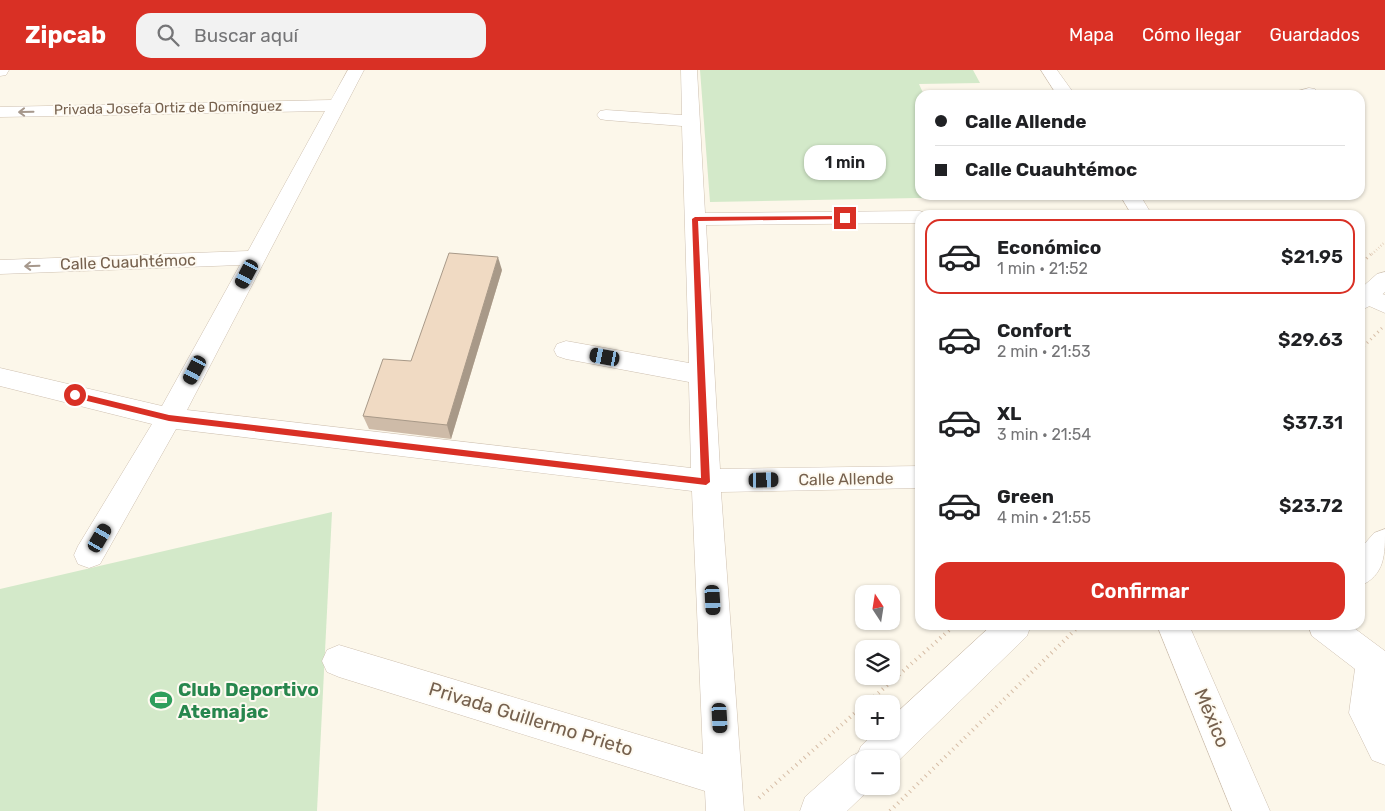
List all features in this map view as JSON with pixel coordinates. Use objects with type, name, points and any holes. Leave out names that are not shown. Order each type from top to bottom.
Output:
[{"type":"street","points":[[90,555],[169,418],[356,70]]},
{"type":"street","points":[[690,70],[706,482],[724,794]]},
{"type":"street","points":[[1049,70],[1063,90]]},
{"type":"street","name":"Privada Josefa Ortiz de Domínguez","points":[[0,112],[337,105]]},
{"type":"street","points":[[606,115],[692,120]]},
{"type":"street","points":[[695,219],[915,217]]},
{"type":"street","name":"Calle Cuauhtémoc","points":[[0,267],[255,258]]},
{"type":"street","points":[[1371,301],[1385,279]]},
{"type":"street","points":[[566,350],[702,375]]},
{"type":"street","name":"Calle Allende","points":[[0,377],[169,418],[706,482],[915,477]]},
{"type":"street","points":[[1365,566],[1385,542]]},
{"type":"street","points":[[883,750],[1010,630]]},
{"type":"street","name":"México","points":[[1175,630],[1251,811]]},
{"type":"street","points":[[1331,630],[1379,666],[1367,713],[1385,746]]},
{"type":"street","name":"Privada Guillermo Prieto","points":[[339,661],[724,794]]},
{"type":"street","points":[[819,811],[855,777]]},
{"type":"path","points":[[1365,260],[1385,242]]},
{"type":"path","points":[[1365,345],[1385,325]]},
{"type":"path","points":[[876,695],[949,630]]},
{"type":"path","points":[[890,811],[1075,630]]},
{"type":"path","points":[[752,804],[855,714]]},
{"type":"green space","points":[[700,70],[973,70],[980,83],[919,84],[922,90],[915,90],[915,198],[710,202]]},
{"type":"green space","name":"Club Deportivo Atemajac","points":[[332,512],[317,811],[0,811],[0,589]]},
{"type":"building","points":[[449,253],[498,257],[447,425],[363,416],[383,359],[411,361]]},
{"type":"place","name":"Club Deportivo Atemajac","points":[[161,700]]},
{"type":"route","points":[[75,395],[169,418],[706,482],[695,219],[845,218]]}]
